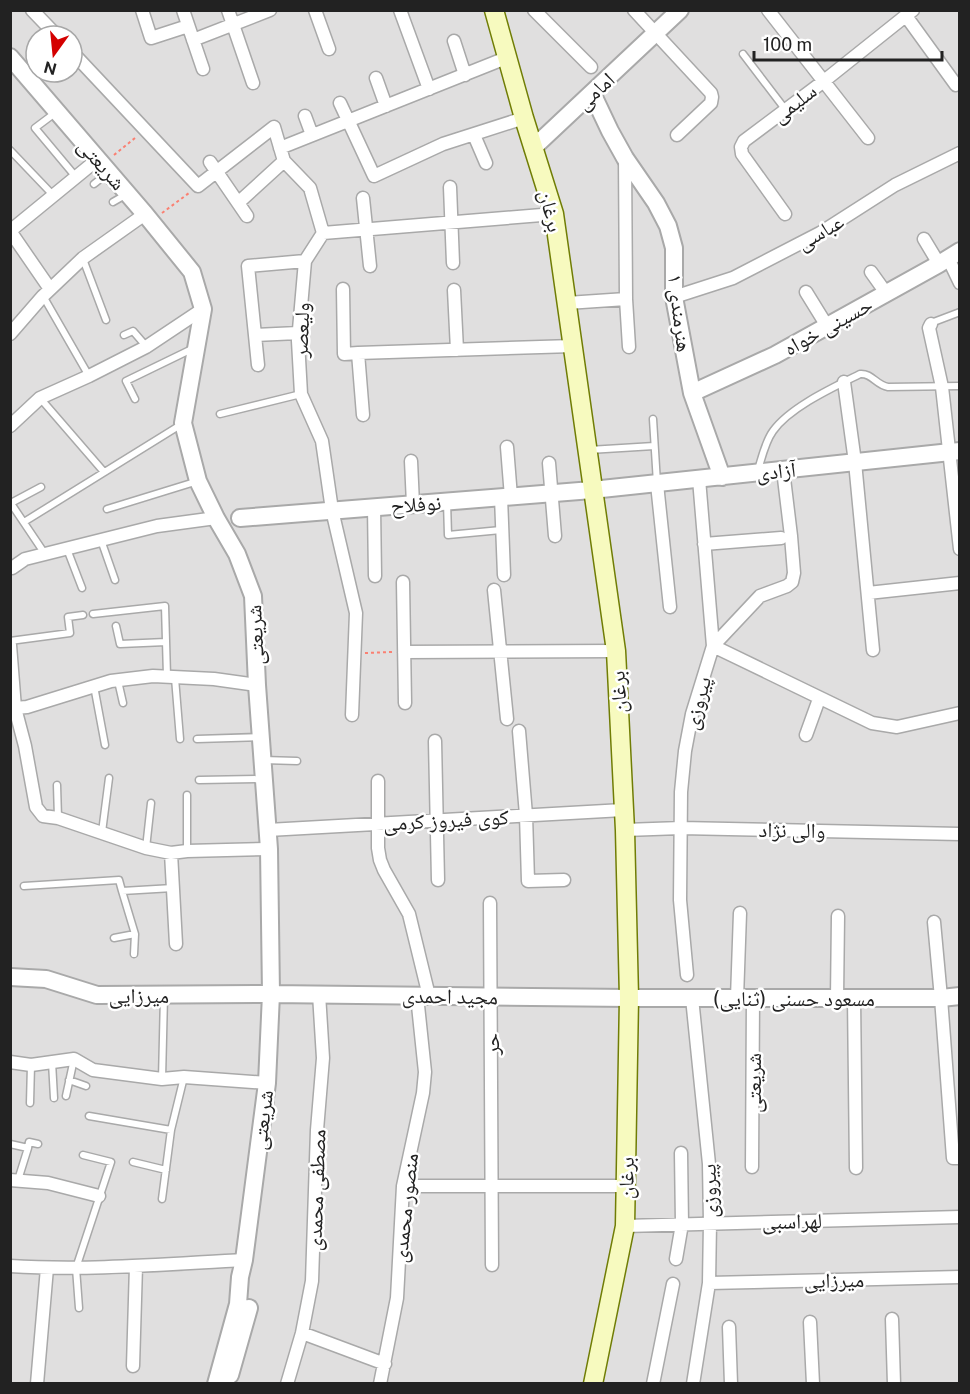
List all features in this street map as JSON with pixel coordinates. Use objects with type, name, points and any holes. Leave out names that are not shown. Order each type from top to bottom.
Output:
[{"type":"main road","name":"برغان","points":[[494,10],[506,58],[554,214],[616,651],[625,830],[628,998],[626,1226],[592,1383]]},
{"type":"street","points":[[32,10],[45,24]]},
{"type":"street","points":[[142,10],[151,38],[188,26]]},
{"type":"street","points":[[183,10],[203,69]]},
{"type":"street","points":[[228,10],[253,83]]},
{"type":"street","points":[[193,40],[270,10]]},
{"type":"street","points":[[315,10],[329,49]]},
{"type":"street","points":[[400,10],[429,89]]},
{"type":"street","points":[[534,10],[591,67]]},
{"type":"street","points":[[634,10],[711,93],[711,103],[677,135]]},
{"type":"street","name":"امامی","points":[[533,148],[680,10]]},
{"type":"street","points":[[768,10],[868,138]]},
{"type":"street","points":[[906,12],[956,85]]},
{"type":"street","name":"سلیمی","points":[[785,214],[742,154],[741,147],[744,141],[824,81],[906,12]]},
{"type":"street","points":[[454,41],[465,75]]},
{"type":"street","points":[[280,148],[506,58]]},
{"type":"street","name":"شریعتی","points":[[12,62],[103,165],[120,198],[148,218],[192,273],[203,309],[183,423],[198,481],[237,554],[253,596],[269,849],[271,994],[267,1083],[238,1304],[216,1383]]},
{"type":"street","points":[[84,65],[198,186],[213,167],[274,127],[284,161],[310,188],[323,233],[554,214]]},
{"type":"street","points":[[376,78],[386,106]]},
{"type":"street","name":"هنرمندی ۱","points":[[592,93],[625,158],[668,225],[675,248],[674,297],[692,393],[722,477]]},
{"type":"street","points":[[340,103],[374,176],[443,144],[524,118]]},
{"type":"street","points":[[305,117],[312,135]]},
{"type":"street","points":[[474,135],[486,163]]},
{"type":"street","name":"عباسی","points":[[674,297],[733,278],[820,233],[895,185],[960,153]]},
{"type":"street","points":[[625,158],[626,299],[629,347]]},
{"type":"street","points":[[238,203],[284,161]]},
{"type":"street","points":[[46,292],[10,231],[76,177],[103,165]]},
{"type":"street","points":[[213,167],[247,216]]},
{"type":"street","points":[[450,187],[453,263]]},
{"type":"street","points":[[363,198],[370,266]]},
{"type":"street","points":[[10,334],[46,292],[83,258],[148,218]]},
{"type":"street","name":"ولیعصر","points":[[323,233],[305,261],[298,333],[301,394],[322,441],[332,510],[356,613],[352,715]]},
{"type":"street","points":[[924,239],[949,258],[960,283]]},
{"type":"street","name":"حسینی خواه","points":[[692,393],[775,355],[949,258]]},
{"type":"street","points":[[258,365],[248,266],[305,261]]},
{"type":"street","points":[[871,272],[886,293]]},
{"type":"street","points":[[343,289],[344,354],[573,346]]},
{"type":"street","points":[[454,290],[457,350]]},
{"type":"street","points":[[806,292],[827,326]]},
{"type":"street","points":[[567,303],[626,299]]},
{"type":"street","points":[[10,426],[40,398],[146,347],[203,309]]},
{"type":"street","points":[[931,324],[929,328],[955,452],[960,549]]},
{"type":"street","points":[[255,335],[298,333]]},
{"type":"street","points":[[358,354],[363,415]]},
{"type":"street","points":[[844,382],[855,462],[873,650]]},
{"type":"street","points":[[504,575],[501,530],[506,497],[507,447]]},
{"type":"street","name":"آزادی","points":[[592,490],[955,452]]},
{"type":"street","points":[[411,461],[413,504]]},
{"type":"street","points":[[549,463],[555,536]]},
{"type":"street","points":[[713,646],[760,596],[792,582],[794,573],[783,470]]},
{"type":"street","points":[[699,479],[713,646]]},
{"type":"street","points":[[657,484],[670,607]]},
{"type":"street","name":"نوفلاح","points":[[240,518],[592,490]]},
{"type":"street","points":[[374,507],[375,576]]},
{"type":"street","points":[[12,568],[25,559],[157,526],[216,518]]},
{"type":"street","points":[[704,544],[781,538]]},
{"type":"street","points":[[403,582],[405,702]]},
{"type":"street","points":[[868,593],[960,583]]},
{"type":"street","points":[[494,590],[507,719]]},
{"type":"street","points":[[10,643],[15,708],[25,746],[36,807],[43,816],[58,818],[146,848],[171,853],[269,849]]},
{"type":"street","points":[[713,646],[872,723],[897,727],[960,713]]},
{"type":"street","name":"پیروزی","points":[[687,975],[680,900],[681,792],[692,714],[713,646]]},
{"type":"street","points":[[404,652],[616,651]]},
{"type":"street","points":[[15,708],[27,707],[94,686],[153,676],[214,679],[257,685]]},
{"type":"street","points":[[806,735],[819,699]]},
{"type":"street","points":[[519,731],[526,815],[528,881],[564,880]]},
{"type":"street","points":[[435,741],[438,880]]},
{"type":"street","name":"منصور محمدی","points":[[378,781],[378,848],[380,860],[409,914],[423,996],[425,1072],[423,1093],[403,1186],[398,1298],[380,1383]]},
{"type":"street","name":"کوی فیروز کرمی","points":[[268,830],[623,810]]},
{"type":"street","name":"والی نژاد","points":[[625,830],[681,828],[960,834]]},
{"type":"street","points":[[171,853],[176,944]]},
{"type":"street","name":"حر","points":[[490,903],[492,1265]]},
{"type":"street","name":"شریعتی","points":[[740,913],[753,1167]]},
{"type":"street","points":[[838,916],[856,1168]]},
{"type":"street","points":[[934,922],[941,998],[954,1090],[956,1158]]},
{"type":"street","name":"میرزایی","points":[[10,977],[46,980],[97,994],[271,994]]},
{"type":"street","name":"مجید احمدی","points":[[271,994],[628,998]]},
{"type":"street","name":"مصطفی محمدی","points":[[287,1383],[302,1334],[312,1281],[317,1130],[323,1058],[319,994]]},
{"type":"street","name":"مسعود حسنی (ثنایی)","points":[[628,998],[941,998],[960,996]]},
{"type":"street","name":"پیروزی","points":[[693,998],[708,1164],[710,1223],[709,1283],[693,1383]]},
{"type":"street","points":[[10,1062],[31,1065],[74,1059],[93,1070],[162,1079],[184,1077],[267,1083]]},
{"type":"street","points":[[676,1258],[681,1224],[681,1153]]},
{"type":"street","points":[[14,1180],[48,1184],[99,1196]]},
{"type":"street","points":[[403,1186],[626,1186]]},
{"type":"street","name":"لهراسبی","points":[[626,1226],[960,1217]]},
{"type":"street","points":[[10,1266],[76,1268],[244,1260]]},
{"type":"street","name":"شریعتی","points":[[227,1383],[249,1307],[251,1279],[244,1260]]},
{"type":"street","points":[[133,1366],[136,1266]]},
{"type":"street","points":[[37,1383],[47,1268]]},
{"type":"street","name":"میرزایی","points":[[709,1283],[960,1277]]},
{"type":"street","points":[[653,1383],[673,1284]]},
{"type":"street","points":[[892,1319],[894,1383]]},
{"type":"street","points":[[810,1322],[813,1383]]},
{"type":"street","points":[[729,1327],[731,1383]]},
{"type":"street","points":[[302,1334],[385,1364]]},
{"type":"lane","points":[[743,54],[786,110]]},
{"type":"lane","points":[[57,111],[35,128],[76,177]]},
{"type":"lane","points":[[10,150],[53,196]]},
{"type":"lane","points":[[94,184],[103,165]]},
{"type":"lane","points":[[83,258],[106,320]]},
{"type":"lane","points":[[46,292],[89,376]]},
{"type":"lane","points":[[931,324],[960,312]]},
{"type":"lane","points":[[124,335],[133,331],[146,347]]},
{"type":"lane","points":[[135,399],[126,381],[197,346]]},
{"type":"lane","points":[[758,473],[767,441],[774,429],[794,411],[860,374],[870,375],[883,386],[960,386]]},
{"type":"lane","points":[[220,414],[301,394]]},
{"type":"lane","points":[[40,398],[104,472]]},
{"type":"lane","points":[[652,419],[657,484]]},
{"type":"lane","points":[[24,522],[183,423]]},
{"type":"lane","points":[[588,450],[654,446]]},
{"type":"lane","points":[[106,509],[198,481]]},
{"type":"lane","points":[[41,488],[11,503],[45,555]]},
{"type":"lane","points":[[447,502],[448,535],[501,530]]},
{"type":"lane","points":[[101,540],[114,580]]},
{"type":"lane","points":[[67,549],[82,588]]},
{"type":"lane","points":[[93,614],[165,606],[166,642],[180,739]]},
{"type":"lane","points":[[10,643],[70,633],[68,617],[83,615]]},
{"type":"lane","points":[[116,626],[120,644],[166,642]]},
{"type":"lane","points":[[118,681],[123,703]]},
{"type":"lane","points":[[94,686],[105,745]]},
{"type":"lane","points":[[197,739],[261,737]]},
{"type":"lane","points":[[262,760],[297,761]]},
{"type":"lane","points":[[102,832],[109,778]]},
{"type":"lane","points":[[199,780],[264,779]]},
{"type":"lane","points":[[57,785],[58,818]]},
{"type":"lane","points":[[187,795],[187,851]]},
{"type":"lane","points":[[146,848],[151,803]]},
{"type":"lane","points":[[24,886],[120,880],[135,934],[134,954]]},
{"type":"lane","points":[[122,891],[173,888]]},
{"type":"lane","points":[[114,938],[135,934]]},
{"type":"lane","points":[[162,1079],[165,995]]},
{"type":"lane","points":[[66,1096],[74,1059]]},
{"type":"lane","points":[[52,1061],[54,1098]]},
{"type":"lane","points":[[30,1103],[31,1065]]},
{"type":"lane","points":[[162,1199],[171,1130],[184,1077]]},
{"type":"lane","points":[[69,1080],[86,1086]]},
{"type":"lane","points":[[89,1116],[171,1130]]},
{"type":"lane","points":[[14,1180],[29,1142],[38,1144]]},
{"type":"lane","points":[[10,1144],[28,1148]]},
{"type":"lane","points":[[78,1308],[76,1268],[111,1162],[83,1155]]},
{"type":"lane","points":[[133,1162],[166,1170]]},
{"type":"path","points":[[103,165],[145,130]]},
{"type":"path","points":[[148,218],[198,186]]},
{"type":"path","points":[[354,653],[404,652]]},
{"type":"shaded area","points":[[11,11],[959,11],[959,1383],[11,1383]]}]
